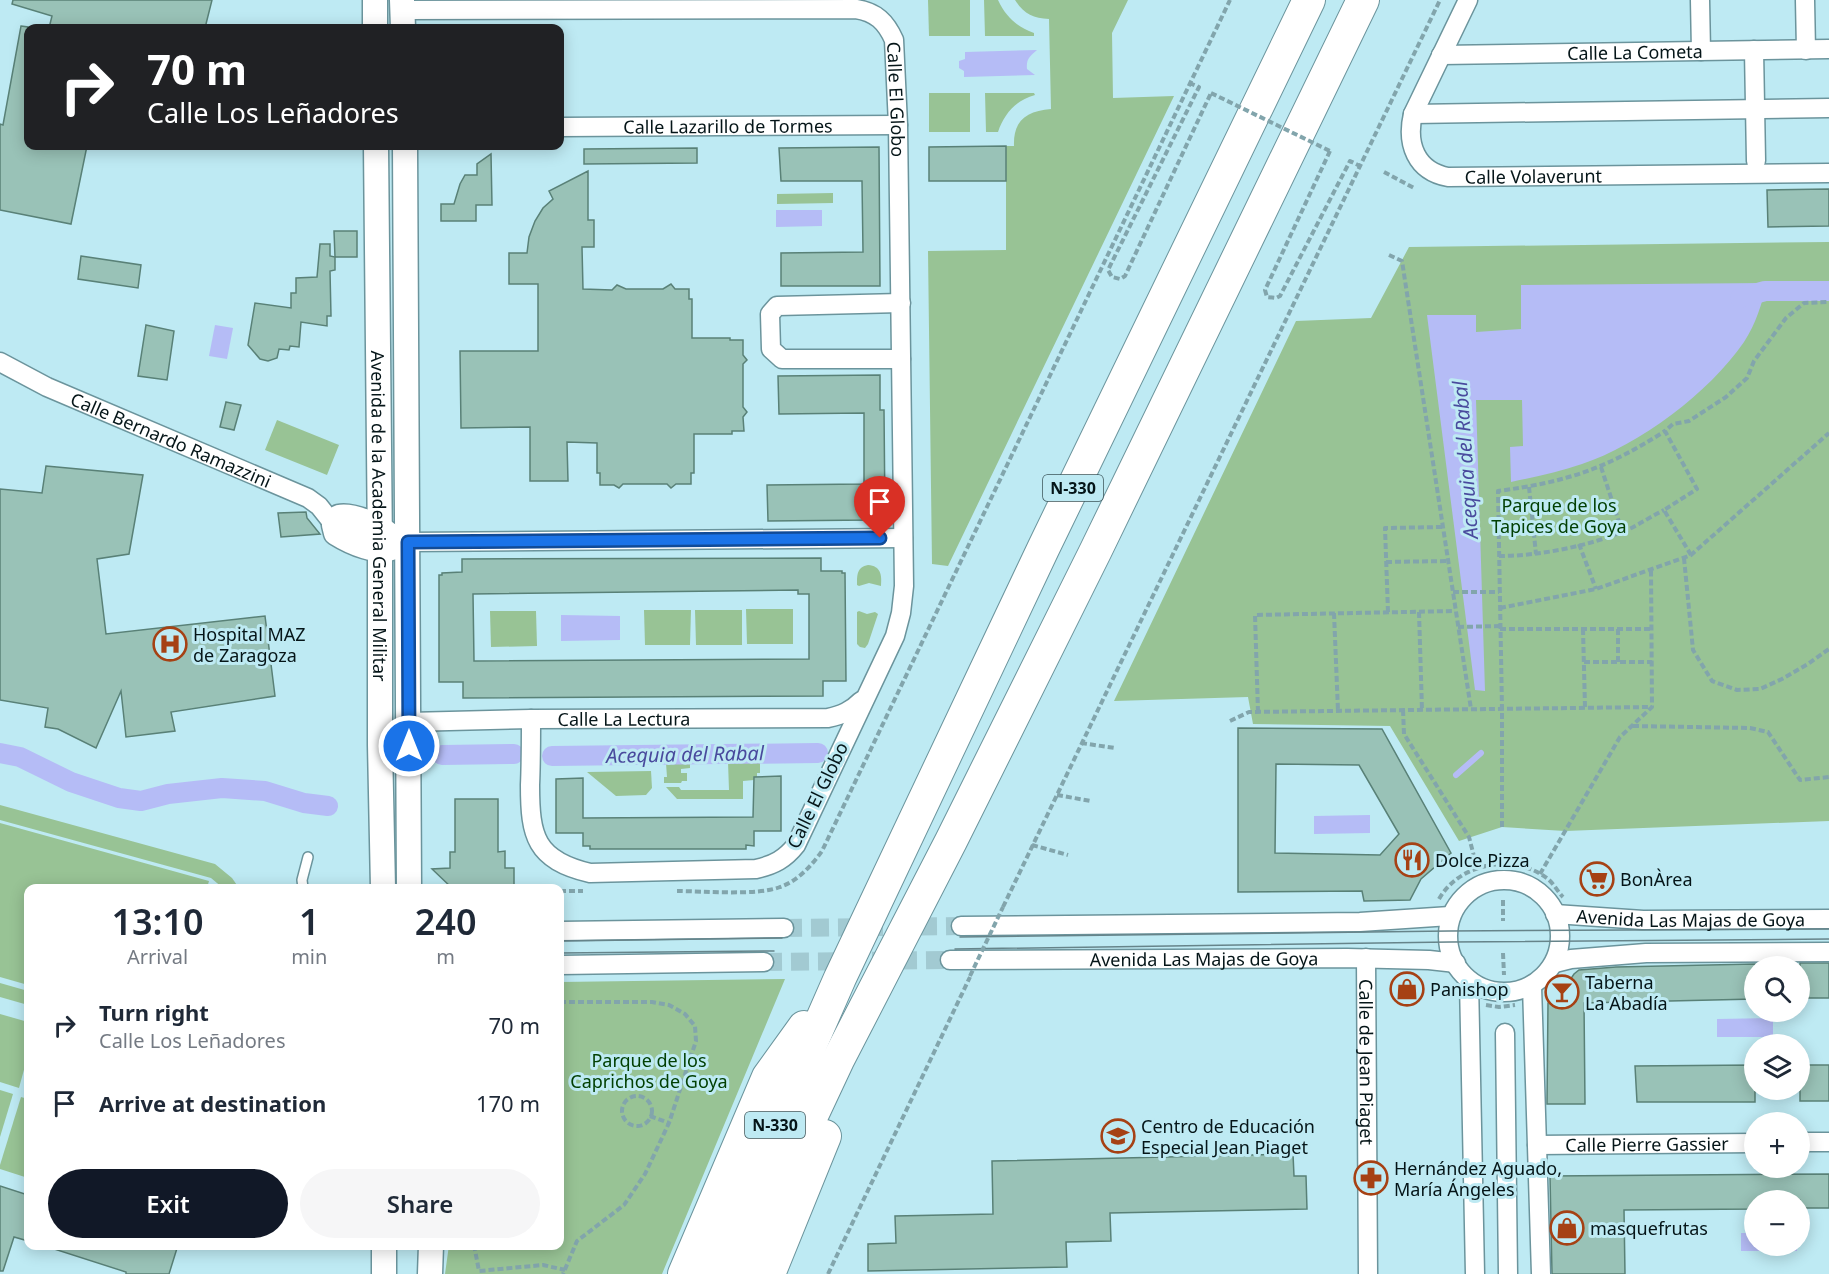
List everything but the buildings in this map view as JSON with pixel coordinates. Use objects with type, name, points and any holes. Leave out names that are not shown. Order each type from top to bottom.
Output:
[{"type":"highway","name":"N-330","points":[[713,1274],[729,1232],[840,978],[1043,549],[1309,0]]},
{"type":"highway","name":"N-330","points":[[739,1274],[838,1060],[951,841],[1096,550],[1363,0]]},
{"type":"highway","points":[[769,1274],[818,1150],[941,895],[951,841]]},
{"type":"highway","points":[[684,1274],[768,1077],[840,978]]},
{"type":"main road","points":[[375,0],[375,24]]},
{"type":"main road","name":"Avenida de la Academia General Militar","points":[[376,150],[390,542],[408,661],[410,884]]},
{"type":"main road","name":"Avenida de la Academia General Militar","points":[[383,884],[380,745],[405,150]]},
{"type":"main road","name":"Calle Bernardo Ramazzini","points":[[334,525],[339,517],[348,516],[390,542]]},
{"type":"main road","points":[[384,1250],[384,1274]]},
{"type":"main road","points":[[430,1250],[430,1274]]},
{"type":"street","name":"Calle Volaverunt","points":[[1468,0],[1413,114],[1410,137],[1416,156],[1431,171],[1448,177],[1829,173]]},
{"type":"street","points":[[1700,0],[1701,51]]},
{"type":"street","points":[[1805,0],[1806,50]]},
{"type":"street","name":"Calle El Globo","points":[[401,10],[779,4],[869,11],[880,18],[894,40],[901,303],[904,586],[901,613],[895,636],[796,845],[780,861],[756,869],[590,873],[572,869],[550,857],[540,847],[534,834],[531,818],[531,719]]},
{"type":"street","name":"Calle La Cometa","points":[[1441,55],[1829,49]]},
{"type":"street","points":[[1754,50],[1756,161]]},
{"type":"street","points":[[1413,114],[1829,108]]},
{"type":"street","name":"Calle Lazarillo de Tormes","points":[[564,127],[898,125]]},
{"type":"street","points":[[901,303],[777,306],[770,314],[771,349],[782,359],[901,359]]},
{"type":"street","name":"Calle Bernardo Ramazzini","points":[[0,362],[47,387],[308,498],[319,506],[334,525]]},
{"type":"street","points":[[390,542],[903,538]]},
{"type":"street","name":"Calle La Lectura","points":[[409,722],[531,719],[828,718],[844,714],[855,707],[866,695]]},
{"type":"street","points":[[380,745],[409,722]]},
{"type":"street","points":[[1532,995],[1483,990],[1469,981],[1456,963],[1442,911],[1475,887],[1488,881],[1506,879],[1523,883],[1550,903],[1560,931],[1561,941],[1555,963],[1532,995],[1541,1274]]},
{"type":"street","name":"Avenida Las Majas de Goya","points":[[961,926],[1360,922],[1442,911]]},
{"type":"street","name":"Avenida Las Majas de Goya","points":[[1555,914],[1643,920],[1829,919]]},
{"type":"street","points":[[564,931],[784,928]]},
{"type":"street","name":"Avenida Las Majas de Goya","points":[[1555,963],[1571,959],[1646,953],[1829,952]]},
{"type":"street","name":"Avenida Las Majas de Goya","points":[[950,960],[1366,958],[1456,963]]},
{"type":"street","name":"Calle de Jean Piaget","points":[[1366,958],[1368,1274]]},
{"type":"street","points":[[564,965],[764,962]]},
{"type":"street","points":[[1469,981],[1474,1274]]},
{"type":"street","points":[[1505,1033],[1508,1274]]},
{"type":"street","points":[[1810,1142],[1829,1142]]},
{"type":"street","name":"Calle Pierre Gassier","points":[[1537,1145],[1744,1143]]},
{"type":"lane","points":[[302,884],[309,857]]},
{"type":"path","points":[[677,891],[759,891],[781,887],[812,865],[822,851],[1230,0]]},
{"type":"path","points":[[828,1274],[1032,845],[1440,0]]},
{"type":"path","points":[[1189,83],[1199,87],[1108,270],[1112,277],[1120,279],[1125,276],[1212,93],[1330,151],[1265,290],[1268,297],[1280,296],[1350,161],[1360,166]]},
{"type":"path","points":[[1384,172],[1414,188]]},
{"type":"path","points":[[1389,255],[1402,261],[1455,611],[1461,627],[1471,709]]},
{"type":"path","points":[[1502,827],[1498,491],[1557,481],[1601,467],[1638,448],[1673,424],[1689,421],[1726,396],[1747,378],[1754,361],[1786,318],[1804,303],[1829,302]]},
{"type":"path","points":[[1499,556],[1557,551],[1622,531],[1664,510],[1697,489],[1665,431]]},
{"type":"path","points":[[1500,608],[1596,589],[1691,555],[1828,437]]},
{"type":"path","points":[[1601,467],[1622,531]]},
{"type":"path","points":[[1528,487],[1536,554]]},
{"type":"path","points":[[1664,510],[1691,555]]},
{"type":"path","points":[[1388,612],[1385,528],[1443,527]]},
{"type":"path","points":[[1579,544],[1596,589]]},
{"type":"path","points":[[1684,558],[1693,650],[1713,681],[1737,690],[1760,689],[1782,680],[1829,649]]},
{"type":"path","points":[[1386,562],[1448,561]]},
{"type":"path","points":[[1539,874],[1620,737],[1652,706],[1651,569]]},
{"type":"path","points":[[1453,592],[1499,592]]},
{"type":"path","points":[[1258,712],[1255,615],[1455,611]]},
{"type":"path","points":[[1419,612],[1422,710]]},
{"type":"path","points":[[1334,613],[1338,711]]},
{"type":"path","points":[[1461,627],[1652,629]]},
{"type":"path","points":[[1583,629],[1585,707]]},
{"type":"path","points":[[1618,629],[1618,662]]},
{"type":"path","points":[[1584,662],[1652,662]]},
{"type":"path","points":[[1230,721],[1249,712],[1652,706]]},
{"type":"path","points":[[1403,710],[1404,734],[1469,837],[1477,868]]},
{"type":"path","points":[[1632,726],[1750,728],[1768,732],[1800,780],[1829,777]]},
{"type":"path","points":[[1082,743],[1115,748]]},
{"type":"path","points":[[1057,795],[1092,801]]},
{"type":"path","points":[[1032,845],[1068,855]]},
{"type":"path","points":[[1442,911],[1442,894],[1456,879],[1477,868],[1504,864],[1530,869],[1549,880],[1581,914]]},
{"type":"path","points":[[564,891],[583,891]]},
{"type":"path","points":[[1503,900],[1503,921]]},
{"type":"path","points":[[1503,953],[1504,975]]},
{"type":"path","points":[[1470,1004],[1499,1006],[1532,995]]},
{"type":"path","points":[[475,1250],[479,1271],[543,1265],[564,1272],[577,1241],[624,1205],[645,1174],[669,1123],[696,1041],[694,1026],[685,1014],[669,1005],[652,1002],[564,1002]]},
{"type":"path","points":[[635,1096],[645,1098],[651,1106],[650,1116],[640,1125],[631,1125],[622,1114],[623,1104],[635,1096]]},
{"type":"path","points":[[650,1116],[669,1123]]},
{"type":"green space","points":[[928,0],[970,0],[970,36],[929,36]]},
{"type":"green space","points":[[984,0],[998,0],[1013,21],[1034,33],[1034,36],[985,36]]},
{"type":"green space","points":[[1015,0],[1128,0],[1112,33],[1113,98],[1174,96],[948,566],[932,564],[928,251],[1006,250],[1006,146],[1014,146],[1016,130],[1023,118],[1035,112],[1051,109],[1049,19],[1029,14]]},
{"type":"green space","points":[[929,93],[970,93],[970,132],[929,132]]},
{"type":"green space","points":[[985,93],[1034,93],[1035,95],[1022,100],[1012,109],[998,132],[986,132]]},
{"type":"green space","points":[[833,193],[833,203],[777,204],[777,194]]},
{"type":"green space","name":"Parque de los Tapices de Goya","points":[[1829,242],[1829,821],[1565,831],[1502,827],[1459,841],[1390,726],[1253,724],[1248,697],[1114,701],[1296,321],[1371,318],[1409,247]]},
{"type":"green space","points":[[277,420],[339,445],[327,475],[265,450]]},
{"type":"green space","points":[[868,565],[876,567],[880,572],[881,586],[869,583],[857,585],[860,570]]},
{"type":"green space","points":[[746,609],[793,609],[793,644],[747,644]]},
{"type":"green space","points":[[644,610],[691,610],[690,645],[645,645]]},
{"type":"green space","points":[[695,610],[742,610],[742,645],[696,645]]},
{"type":"green space","points":[[490,611],[536,611],[537,646],[491,647]]},
{"type":"green space","points":[[857,612],[878,614],[865,648],[857,644]]},
{"type":"green space","points":[[728,762],[760,762],[760,773],[757,773],[757,777],[754,777],[754,780],[743,781],[743,799],[677,799],[666,787],[679,787],[681,790],[729,790]]},
{"type":"green space","points":[[666,763],[690,763],[690,768],[681,769],[681,773],[687,773],[687,781],[664,783],[664,777],[667,777]]},
{"type":"green space","points":[[651,771],[652,788],[646,795],[616,796],[587,772]]},
{"type":"green space","points":[[0,805],[215,864],[236,884],[218,884],[211,878],[0,820]]},
{"type":"green space","points":[[0,823],[209,881],[208,884],[24,884],[24,984],[0,977]]},
{"type":"green space","name":"Parque de los Caprichos de Goya","points":[[785,979],[662,1274],[445,1274],[448,1250],[564,1250],[564,982]]},
{"type":"green space","points":[[0,983],[24,990],[24,1004],[0,997]]},
{"type":"green space","points":[[0,1014],[24,1021],[24,1070],[19,1088],[0,1082]]},
{"type":"green space","points":[[0,1090],[13,1094],[0,1137]]},
{"type":"green space","points":[[21,1097],[24,1098],[24,1177],[0,1169]]},
{"type":"water","points":[[1037,50],[1027,63],[1027,69],[1035,75],[964,77],[964,71],[959,68],[959,61],[965,59],[965,52]]},
{"type":"water","points":[[776,210],[822,210],[822,226],[776,227]]},
{"type":"water","points":[[1767,283],[1752,328],[1744,342],[1712,380],[1671,415],[1649,430],[1626,444],[1582,464],[1511,482],[1510,447],[1523,446],[1522,400],[1476,400],[1485,691],[1475,690],[1427,315],[1476,315],[1476,332],[1521,329],[1521,285]]},
{"type":"water","points":[[215,325],[233,328],[227,359],[209,356]]},
{"type":"water","points":[[561,615],[620,616],[620,640],[561,641]]},
{"type":"water","points":[[1370,815],[1370,833],[1314,834],[1314,816]]},
{"type":"water","points":[[1717,1019],[1744,1019],[1744,1022],[1773,1022],[1773,1034],[1717,1037]]},
{"type":"water","points":[[1741,1233],[1744,1233],[1744,1251],[1741,1251]]},
{"type":"waterway","name":"Acequia del Rabal","points":[[1740,298],[1765,291],[1829,291]]},
{"type":"waterway","name":"Acequia del Rabal","points":[[0,753],[20,757],[71,782],[119,798],[141,801],[168,794],[222,788],[265,791],[304,803],[328,806]]},
{"type":"waterway","name":"Acequia del Rabal","points":[[552,756],[818,753]]},
{"type":"waterway","name":"Acequia del Rabal","points":[[1456,775],[1481,753]]},
{"type":"waterway","name":"Acequia del Rabal","points":[[442,755],[514,754]]},
{"type":"tunnel","points":[[784,928],[961,926]]},
{"type":"tunnel","points":[[764,962],[950,960]]},
{"type":"tram line","points":[[960,937],[1829,929]]},
{"type":"tram line","points":[[564,941],[782,938]]},
{"type":"tram line","points":[[955,949],[1829,939]]},
{"type":"tram line","points":[[564,953],[774,951]]},
{"type":"place","name":"Hospital MAZ de Zaragoza","points":[[170,644]]},
{"type":"place","name":"Dolce Pizza","points":[[1412,860]]},
{"type":"place","name":"BonÀrea","points":[[1597,879]]},
{"type":"place","name":"Panishop","points":[[1407,989]]},
{"type":"place","name":"Taberna La Abadía","points":[[1562,992]]},
{"type":"place","name":"Centro de Educación Especial Jean Piaget","points":[[1118,1136]]},
{"type":"place","name":"Hernández Aguado, María Ángeles","points":[[1371,1178]]},
{"type":"place","name":"masquefrutas","points":[[1567,1228]]},
{"type":"route","points":[[409,746],[408,542],[880,538]]}]
